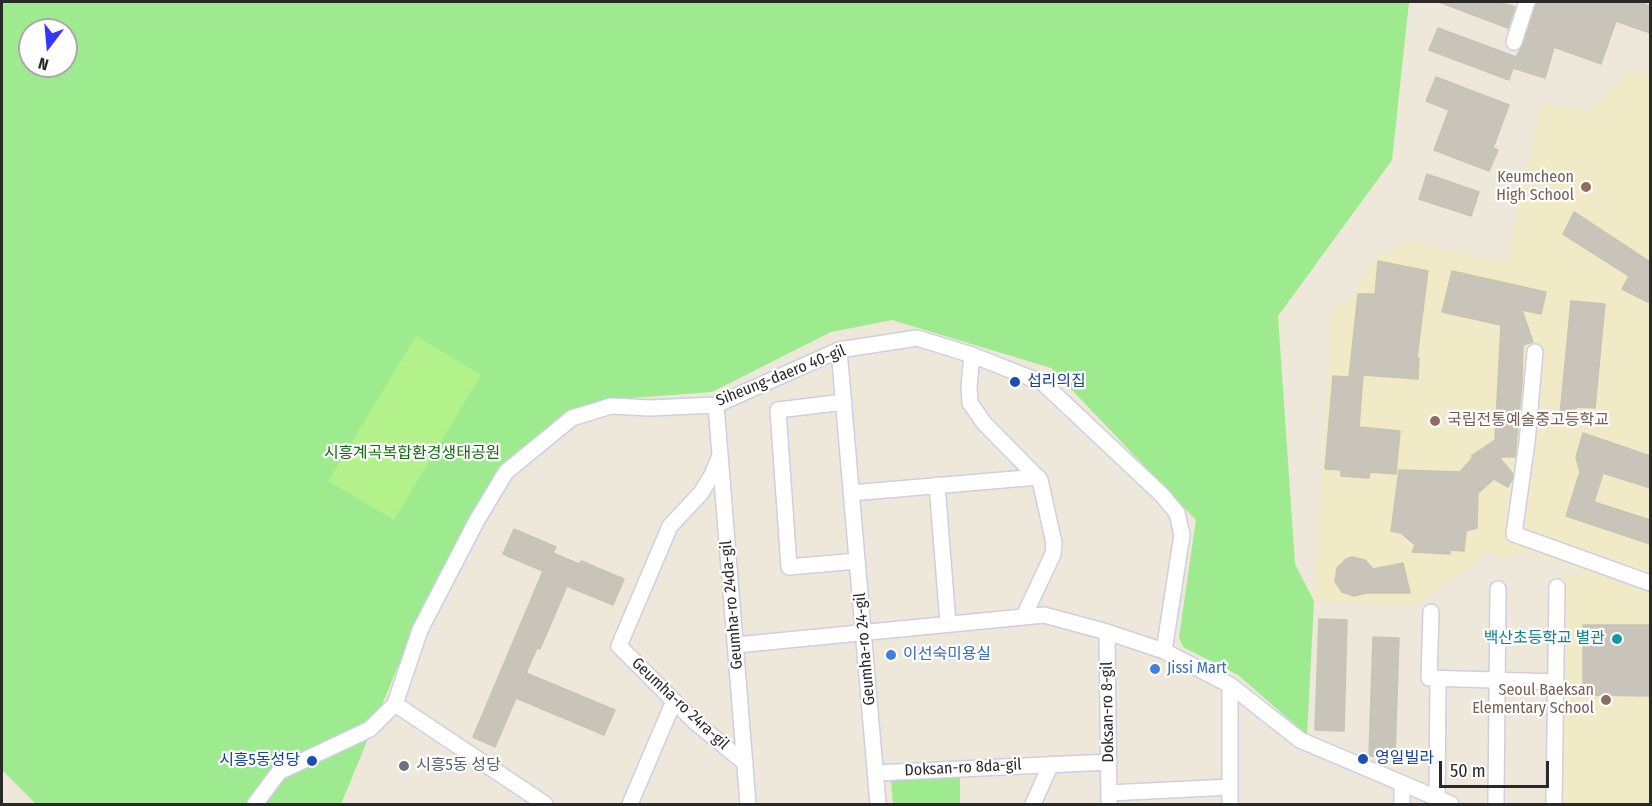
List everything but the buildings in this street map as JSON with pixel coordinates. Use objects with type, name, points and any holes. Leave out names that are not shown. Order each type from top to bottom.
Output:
[{"type":"street","points":[[1514,42],[1527,2]]},
{"type":"street","name":"Siheung-daero 40-gil","points":[[395,704],[420,630],[476,522],[506,472],[572,418],[611,406],[650,408],[716,405],[744,395],[839,350],[916,338],[1043,383],[1162,495],[1177,513],[1182,535],[1164,651]]},
{"type":"street","name":"Geumha-ro 24-gil","points":[[839,350],[878,804]]},
{"type":"street","points":[[1535,352],[1527,442],[1514,534],[1650,583]]},
{"type":"street","points":[[972,356],[970,404],[984,423],[1038,477],[1054,543],[1053,554],[1024,616]]},
{"type":"street","points":[[844,402],[778,410],[789,567],[857,561]]},
{"type":"street","name":"Geumha-ro 24da-gil","points":[[716,405],[748,804]]},
{"type":"street","name":"Geumha-ro 24ra-gil","points":[[720,454],[701,494],[670,525],[619,646],[674,701],[745,763]]},
{"type":"street","points":[[851,493],[1038,477]]},
{"type":"street","points":[[937,485],[948,623]]},
{"type":"street","points":[[1554,804],[1557,587]]},
{"type":"street","points":[[1496,804],[1498,589]]},
{"type":"street","points":[[1431,612],[1429,678],[1556,681]]},
{"type":"street","points":[[735,645],[1044,615],[1107,632],[1164,651],[1230,685],[1300,740],[1441,802],[1438,679]]},
{"type":"street","name":"Doksan-ro 8-gil","points":[[1107,632],[1109,799],[1167,790],[1230,787]]},
{"type":"street","points":[[1230,685],[1230,804]]},
{"type":"street","points":[[630,804],[674,701]]},
{"type":"street","points":[[255,804],[279,772],[370,729],[395,704],[545,804]]},
{"type":"street","name":"Doksan-ro 8da-gil","points":[[875,773],[1109,762]]},
{"type":"street","name":"Doksan-ro 8da-gil","points":[[1033,804],[1051,764]]},
{"type":"street","points":[[1402,784],[1402,804]]},
{"type":"shaded area","points":[[1633,71],[1650,71],[1650,804],[1562,804],[1562,575],[1590,575],[1523,551],[1502,562],[1491,551],[1415,606],[1314,601],[1332,312],[1356,294],[1374,260],[1410,241],[1506,263],[1541,103],[1587,111]]},
{"type":"green space","name":"시흥계곡복합환경생태공원","points":[[2,2],[1409,2],[1392,160],[1278,316],[1295,564],[1314,601],[1307,735],[1238,675],[1183,647],[1179,637],[1196,520],[1051,368],[892,320],[831,332],[712,392],[605,400],[572,411],[498,469],[415,625],[341,804],[36,804],[2,770]]},
{"type":"green space","name":"시흥계곡복합환경생태공원","points":[[416,336],[481,375],[394,520],[328,481]]},
{"type":"green space","points":[[960,776],[960,804],[893,804],[891,780]]},
{"type":"place","name":"Keumcheon High School","points":[[1586,187]]},
{"type":"place","name":"섭리의집","points":[[1015,382]]},
{"type":"place","name":"국립전통예술중고등학교","points":[[1435,421]]},
{"type":"place","name":"백산초등학교 별관","points":[[1617,639]]},
{"type":"place","name":"이선숙미용실","points":[[891,655]]},
{"type":"place","name":"Jissi Mart","points":[[1155,669]]},
{"type":"place","name":"Seoul Baeksan Elementary School","points":[[1606,700]]},
{"type":"place","name":"영일빌라","points":[[1363,759]]},
{"type":"place","name":"시흥5동성당","points":[[312,761]]},
{"type":"place","name":"시흥5동 성당","points":[[404,766]]}]
